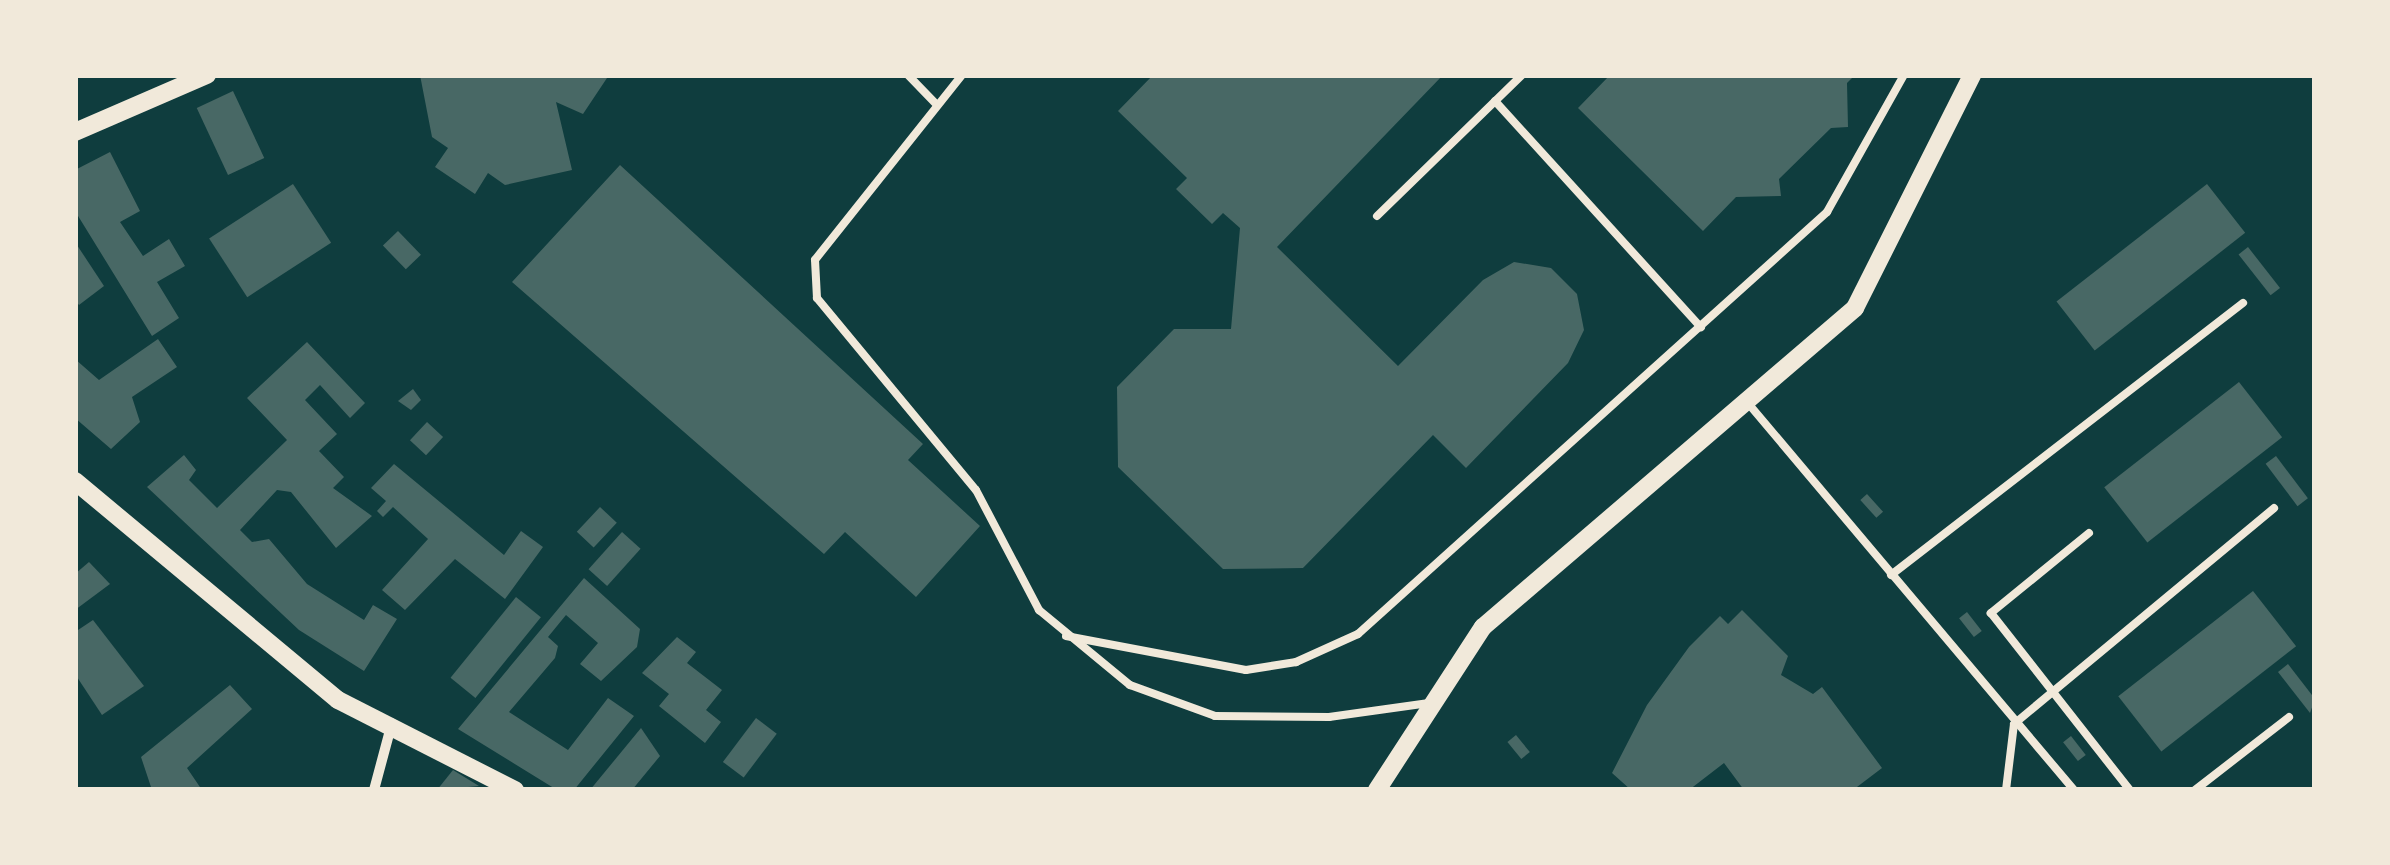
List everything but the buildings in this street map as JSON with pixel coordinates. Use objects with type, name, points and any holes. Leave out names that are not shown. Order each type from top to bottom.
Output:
[{"type":"street","points":[[75,132],[206,75]]},
{"type":"street","points":[[1377,790],[1483,627],[1854,308],[1972,75]]},
{"type":"street","points":[[75,481],[338,700],[392,723],[515,790]]},
{"type":"street","points":[[374,790],[392,723]]},
{"type":"lane","points":[[908,75],[935,103]]},
{"type":"lane","points":[[962,75],[935,103],[815,260],[817,298],[967,478],[1039,610],[1130,686],[1215,716],[1329,717],[1434,702]]},
{"type":"lane","points":[[1376,216],[1522,75]]},
{"type":"lane","points":[[1066,636],[1246,670],[1296,662],[1358,634],[1827,212],[1904,75]]},
{"type":"lane","points":[[1495,101],[1701,327]]},
{"type":"lane","points":[[1890,575],[2243,303]]},
{"type":"lane","points":[[1747,402],[2014,724],[2034,734],[2074,790]]},
{"type":"lane","points":[[2006,790],[2014,724],[2274,508]]},
{"type":"lane","points":[[2089,533],[1990,612],[2130,790]]},
{"type":"lane","points":[[2195,790],[2288,717]]}]
